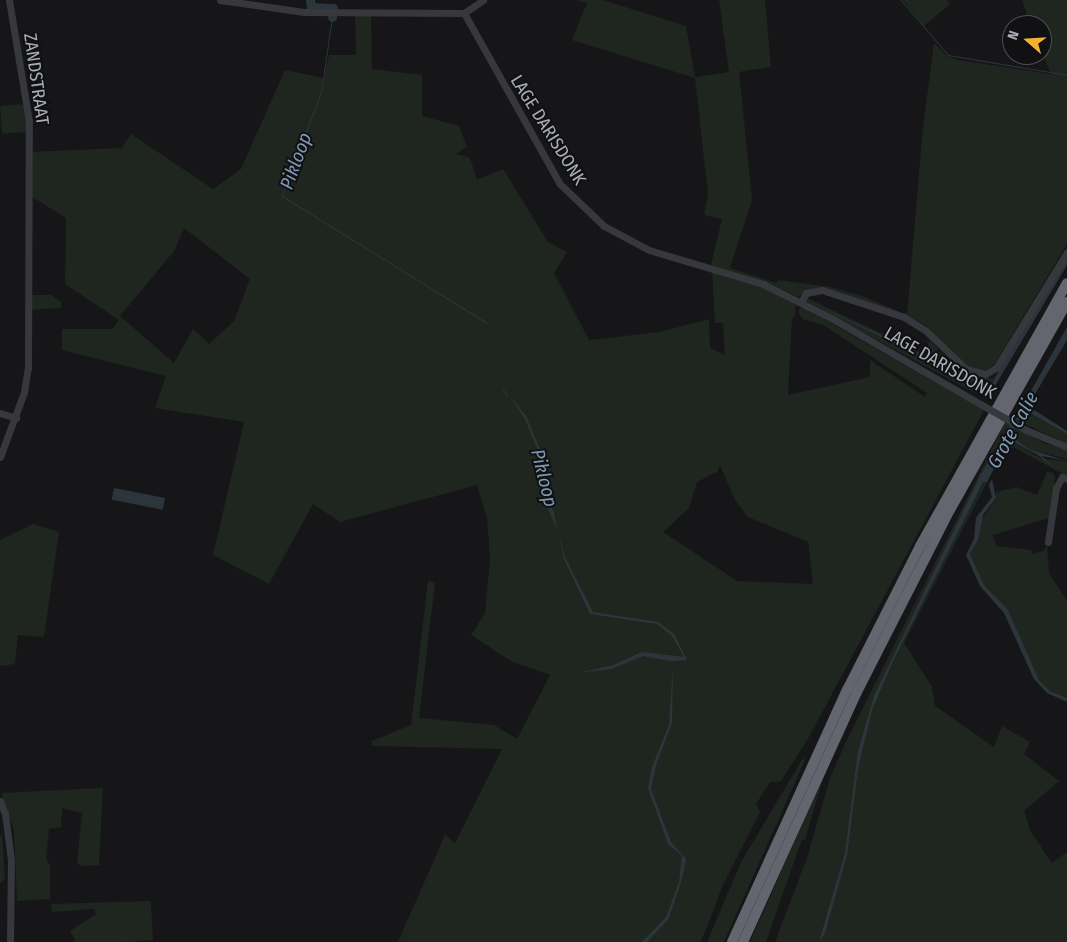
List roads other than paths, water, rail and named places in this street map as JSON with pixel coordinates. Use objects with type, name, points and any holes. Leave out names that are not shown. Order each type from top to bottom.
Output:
[{"type":"highway","points":[[732,942],[838,707],[911,563],[988,420],[1067,283]]},
{"type":"highway","points":[[743,942],[857,692],[946,517],[1067,302]]},
{"type":"street","name":"ZANDSTRAAT","points":[[1,455],[16,418],[28,368],[29,122],[9,0]]},
{"type":"street","points":[[220,0],[332,12],[464,13],[483,0]]},
{"type":"street","name":"LAGE DARISDONK","points":[[464,13],[560,184],[587,213],[609,229],[649,250],[763,284],[801,302],[1026,430],[1067,447]]},
{"type":"street","name":"LAGE DARISDONK","points":[[801,302],[806,293],[822,290],[904,317],[925,330],[966,369],[986,374],[996,368],[1067,252]]},
{"type":"street","points":[[0,413],[16,418]]},
{"type":"street","points":[[1048,542],[1055,491],[1062,477],[1067,479]]},
{"type":"street","points":[[0,801],[5,814],[11,860],[10,942]]},
{"type":"water","points":[[1067,257],[1067,265],[992,391],[808,301],[990,386]]},
{"type":"water","points":[[1067,327],[1067,340],[1028,406],[1067,431],[1067,434],[1028,412],[1025,412],[1019,421],[1015,419]]},
{"type":"water","points":[[509,395],[526,416],[546,464],[546,495],[554,513],[557,529],[545,502],[543,463],[525,419]]},
{"type":"water","points":[[1010,425],[1015,427],[1011,436],[1029,449],[1067,461],[1042,456],[1054,468],[1038,455],[1009,440],[987,482],[983,482],[894,659],[872,710],[858,769],[847,855],[825,933],[819,942],[845,853],[858,751],[874,696],[981,474]]},
{"type":"water","points":[[992,479],[996,498],[983,515],[978,540],[970,554],[984,585],[1008,610],[1039,680],[1050,691],[1067,698],[1067,702],[1047,693],[1034,679],[1004,613],[980,586],[966,555],[974,539],[976,518],[992,497],[989,485]]},
{"type":"water","points":[[114,488],[165,498],[163,510],[112,500]]},
{"type":"water","points":[[558,530],[565,557],[593,612],[658,622],[674,634],[687,660],[671,661],[643,656],[612,669],[577,673],[614,665],[641,652],[684,657],[672,636],[657,624],[590,614],[564,559]]},
{"type":"water","points":[[673,664],[672,723],[656,765],[651,789],[671,842],[686,859],[682,879],[668,920],[647,942],[642,942],[666,917],[679,882],[682,856],[668,844],[648,788],[652,767],[669,725]]},
{"type":"waterway","name":"Pikloop","points":[[310,0],[311,7],[333,8],[332,17]]},
{"type":"waterway","name":"Grote Calie","points":[[901,0],[948,55],[1067,75]]},
{"type":"waterway","name":"Pikloop","points":[[332,17],[321,92],[282,196],[487,323]]},
{"type":"waterway","name":"Pikloop","points":[[502,388],[507,395]]}]
